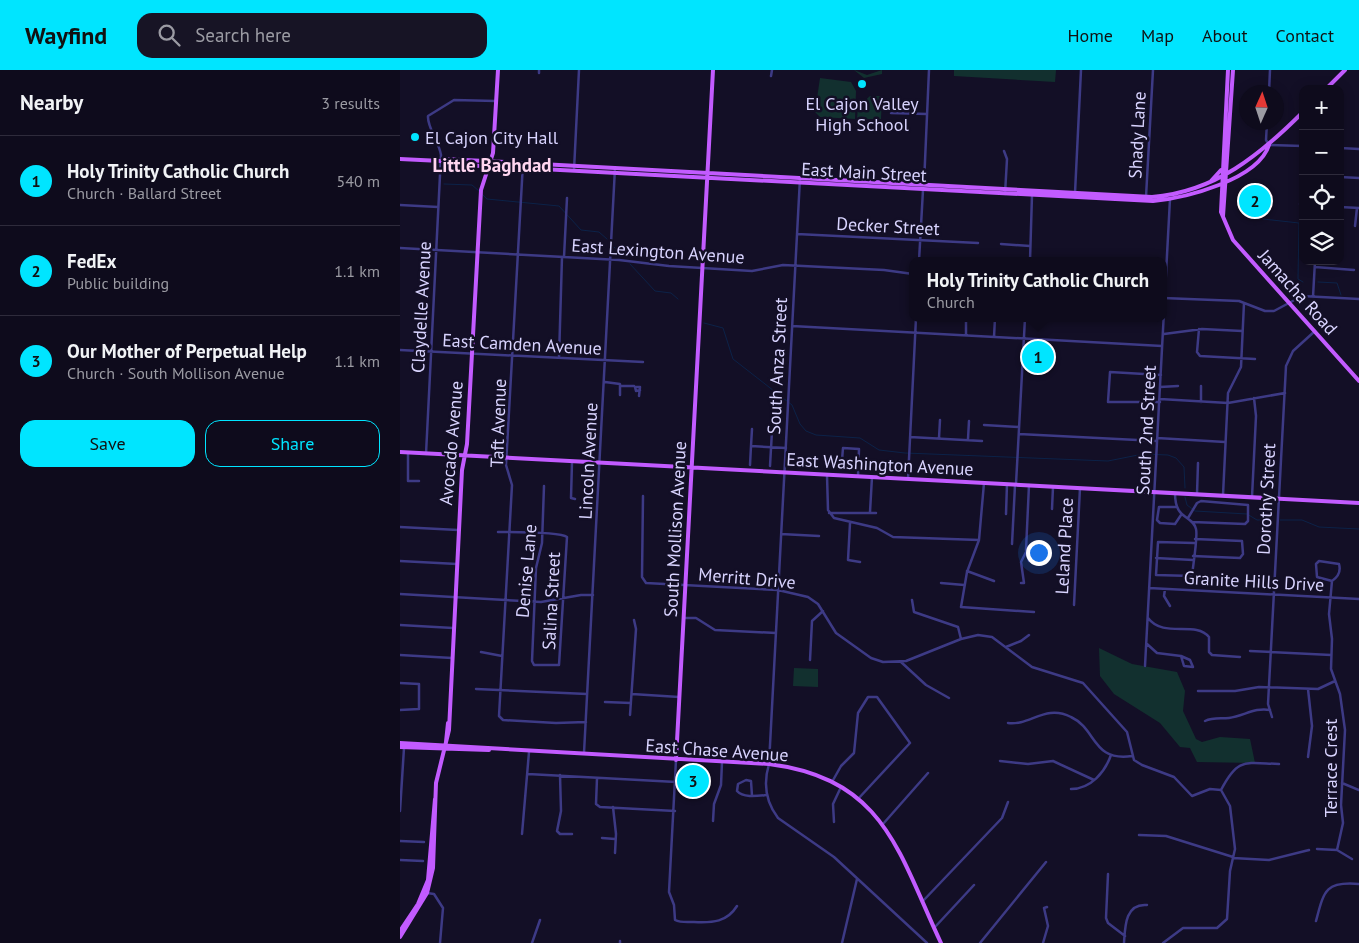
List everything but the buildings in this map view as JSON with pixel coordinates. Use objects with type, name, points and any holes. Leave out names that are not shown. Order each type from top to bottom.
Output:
[{"type":"main road","name":"Avocado Avenue","points":[[436,796],[448,723],[458,530],[472,354],[481,190],[490,163],[497,101],[498,70]]},
{"type":"main road","name":"South Mollison Avenue","points":[[676,760],[712,70]]},
{"type":"main road","points":[[1228,70],[1228,105]]},
{"type":"main road","points":[[1228,105],[1233,70]]},
{"type":"main road","points":[[1330,85],[1345,70]]},
{"type":"main road","points":[[1228,77],[1232,82]]},
{"type":"main road","name":"Jamacha Road","points":[[1228,105],[1230,114],[1227,175],[1221,193],[1221,212],[1233,240],[1358,379]]},
{"type":"main road","name":"Jamacha Road","points":[[1223,216],[1224,183],[1222,167],[1228,105]]},
{"type":"main road","name":"East Main Street","points":[[1170,197],[1222,178],[1236,170],[1269,144],[1299,116]]},
{"type":"main road","name":"East Main Street","points":[[400,159],[441,161],[445,164],[490,163],[615,170],[645,169],[707,175],[1146,199],[1170,197],[1213,188],[1250,167],[1267,151],[1269,144]]},
{"type":"main road","points":[[1227,165],[1236,170]]},
{"type":"main road","points":[[1207,184],[1218,176],[1222,167]]},
{"type":"main road","points":[[645,169],[645,175]]},
{"type":"main road","name":"East Main Street","points":[[615,170],[645,175],[707,175]]},
{"type":"main road","points":[[1213,188],[1221,193]]},
{"type":"main road","name":"East Washington Avenue","points":[[400,452],[1359,503]]},
{"type":"main road","name":"East Chase Avenue","points":[[402,745],[485,747],[489,750],[769,764],[803,770],[841,787],[858,799],[883,824],[895,842],[941,942]]},
{"type":"main road","points":[[400,937],[427,893],[433,868],[436,796]]},
{"type":"main road","points":[[400,931],[418,904],[428,880],[433,804],[436,796]]},
{"type":"street","points":[[574,168],[579,70]]},
{"type":"street","points":[[771,76],[772,70]]},
{"type":"street","points":[[919,257],[929,70]]},
{"type":"street","points":[[1074,195],[1081,70]]},
{"type":"street","name":"Shady Lane","points":[[1146,199],[1153,70]]},
{"type":"street","points":[[1269,85],[1270,70]]},
{"type":"street","name":"Claydelle Avenue","points":[[426,454],[441,161],[439,144],[428,121],[430,114],[454,100],[497,101]]},
{"type":"street","points":[[891,113],[927,114]]},
{"type":"street","points":[[1267,130],[1266,140],[1269,144],[1299,146]]},
{"type":"street","points":[[1344,148],[1359,149]]},
{"type":"street","points":[[1004,151],[1007,159],[1005,191]]},
{"type":"street","name":"Taft Avenue","points":[[523,165],[506,458],[506,468],[512,485],[499,716],[503,720],[554,723],[586,722]]},
{"type":"street","name":"Lincoln Avenue","points":[[584,755],[594,595],[615,170]]},
{"type":"street","points":[[1344,178],[1359,178]]},
{"type":"street","name":"South Anza Street","points":[[766,795],[800,180]]},
{"type":"street","points":[[1030,257],[1032,193]]},
{"type":"street","name":"South 2nd Street","points":[[1166,257],[1170,197]]},
{"type":"street","points":[[559,358],[567,198]]},
{"type":"street","points":[[400,205],[439,207]]},
{"type":"street","points":[[1344,207],[1358,208],[1355,226]]},
{"type":"street","name":"Decker Street","points":[[797,234],[978,243]]},
{"type":"street","points":[[1001,244],[1030,246]]},
{"type":"street","name":"East Lexington Avenue","points":[[400,248],[610,259],[752,271],[783,265],[884,270],[909,273]]},
{"type":"street","points":[[1313,296],[1314,267],[1354,270]]},
{"type":"street","points":[[1167,298],[1244,303],[1265,311],[1279,310],[1298,297],[1359,299]]},
{"type":"street","points":[[1223,496],[1228,393],[1239,373],[1244,303]]},
{"type":"street","points":[[908,479],[916,322]]},
{"type":"street","points":[[966,322],[966,335]]},
{"type":"street","points":[[994,337],[996,322]]},
{"type":"street","points":[[1012,544],[1025,322]]},
{"type":"street","name":"South 2nd Street","points":[[1145,666],[1164,322]]},
{"type":"street","points":[[792,326],[1162,346]]},
{"type":"street","points":[[1164,334],[1199,330],[1243,331]]},
{"type":"street","points":[[1199,330],[1199,355],[1255,359]]},
{"type":"street","name":"Dorothy Street","points":[[1272,717],[1268,704],[1287,360],[1293,351],[1315,331]]},
{"type":"street","name":"East Camden Avenue","points":[[400,350],[643,362]]},
{"type":"street","points":[[1161,375],[1110,372],[1108,402],[1228,403],[1285,393]]},
{"type":"street","points":[[605,382],[619,383],[621,386],[639,386],[639,396]]},
{"type":"street","points":[[620,395],[621,386]]},
{"type":"street","points":[[1160,386],[1178,386]]},
{"type":"street","points":[[1200,402],[1201,386]]},
{"type":"street","points":[[1252,497],[1256,416],[1254,398]]},
{"type":"street","points":[[939,438],[940,420]]},
{"type":"street","points":[[968,440],[969,421]]},
{"type":"street","points":[[984,425],[1019,427]]},
{"type":"street","points":[[750,465],[752,429]]},
{"type":"street","points":[[770,466],[772,431]]},
{"type":"street","points":[[1019,434],[1225,442]]},
{"type":"street","points":[[910,437],[982,441]]},
{"type":"street","points":[[751,446],[786,448]]},
{"type":"street","points":[[858,476],[859,460],[859,449],[843,448],[842,460],[859,460]]},
{"type":"street","points":[[408,453],[408,481],[419,481]]},
{"type":"street","points":[[572,462],[571,498],[576,499]]},
{"type":"street","points":[[1197,494],[1198,463]]},
{"type":"street","points":[[827,475],[829,513],[832,516],[850,523],[877,528],[893,537],[979,540]]},
{"type":"street","points":[[870,512],[872,477]]},
{"type":"street","points":[[984,483],[979,540],[964,585],[961,607],[1034,612]]},
{"type":"street","points":[[1006,514],[1007,484]]},
{"type":"street","points":[[1029,485],[1026,551],[1029,561]]},
{"type":"street","name":"Denise Lane","points":[[532,659],[534,602],[542,534],[544,486]]},
{"type":"street","points":[[1052,509],[1053,486]]},
{"type":"street","name":"Leland Place","points":[[1074,606],[1080,488]]},
{"type":"street","points":[[1175,493],[1177,507],[1182,515],[1192,522],[1196,530],[1192,576]]},
{"type":"street","name":"Merritt Drive","points":[[643,496],[642,577],[646,584],[778,590],[808,597],[818,604],[836,633],[870,658],[880,662],[900,662],[961,639],[986,635],[1006,647],[1032,667],[1083,683],[1127,732],[1132,756]]},
{"type":"street","points":[[1188,519],[1192,510],[1201,501],[1246,504],[1248,514],[1245,524],[1192,522]]},
{"type":"street","points":[[1177,507],[1159,507],[1157,520],[1160,523],[1175,524],[1182,515]]},
{"type":"street","points":[[829,513],[876,513]]},
{"type":"street","points":[[850,523],[848,560],[860,562]]},
{"type":"street","points":[[400,526],[458,530]]},
{"type":"street","points":[[498,532],[542,534]]},
{"type":"street","name":"Salina Street","points":[[532,659],[534,664],[556,666],[560,661],[566,535],[542,534]]},
{"type":"street","points":[[781,534],[819,536]]},
{"type":"street","points":[[1193,556],[1240,558],[1243,554],[1242,541],[1195,539]]},
{"type":"street","points":[[1194,543],[1160,541],[1157,543],[1155,573],[1158,576],[1227,578]]},
{"type":"street","points":[[1021,584],[1024,583],[1021,562],[1026,551]]},
{"type":"street","points":[[1156,558],[1193,560]]},
{"type":"street","points":[[400,561],[457,564]]},
{"type":"street","name":"Terrace Crest","points":[[1332,581],[1317,577],[1317,563],[1335,562],[1339,564],[1339,573],[1332,581],[1331,598],[1331,669],[1340,694],[1345,730],[1342,783],[1343,830],[1337,850]]},
{"type":"street","points":[[968,571],[994,581]]},
{"type":"street","points":[[941,583],[964,585]]},
{"type":"street","name":"Granite Hills Drive","points":[[1149,588],[1359,599]]},
{"type":"street","points":[[1165,589],[1164,596],[1170,606]]},
{"type":"street","points":[[400,594],[534,602],[594,595]]},
{"type":"street","points":[[912,600],[914,612],[958,627],[961,639]]},
{"type":"street","points":[[810,660],[812,621],[823,612]]},
{"type":"street","points":[[1147,616],[1152,623],[1162,628],[1204,631],[1209,637],[1212,655],[1240,657]]},
{"type":"street","points":[[684,618],[696,618],[715,630],[776,633]]},
{"type":"street","points":[[630,715],[636,629],[634,620]]},
{"type":"street","points":[[400,625],[454,628]]},
{"type":"street","points":[[1006,647],[1029,635]]},
{"type":"street","points":[[1146,643],[1157,653],[1181,656],[1190,660],[1193,667],[1184,666],[1181,656]]},
{"type":"street","points":[[1250,651],[1331,655]]},
{"type":"street","points":[[481,652],[502,656]]},
{"type":"street","points":[[400,655],[452,658]]},
{"type":"street","points":[[900,662],[926,685],[949,698]]},
{"type":"street","points":[[1198,691],[1230,691],[1269,687],[1322,688],[1335,681]]},
{"type":"street","points":[[400,683],[420,686],[419,709],[415,711],[400,710]]},
{"type":"street","points":[[476,689],[500,692],[587,694]]},
{"type":"street","points":[[1308,689],[1312,726],[1308,757]]},
{"type":"street","points":[[632,694],[680,697]]},
{"type":"street","points":[[832,782],[841,766],[854,753],[858,713],[868,697],[877,697],[910,743],[858,799]]},
{"type":"street","points":[[605,702],[631,703]]},
{"type":"street","points":[[1205,721],[1210,718],[1234,717],[1258,709],[1270,710]]},
{"type":"street","points":[[1008,722],[1013,723],[1048,712],[1066,714],[1079,722],[1099,748],[1111,755],[1132,756],[1140,764],[1174,776],[1192,796],[1210,789],[1221,790]]},
{"type":"street","points":[[400,811],[402,745]]},
{"type":"street","points":[[522,834],[529,752]]},
{"type":"street","points":[[1071,789],[1079,789],[1094,780],[1103,771],[1111,755]]},
{"type":"street","name":"South Mollison Avenue","points":[[676,760],[670,882],[674,920],[678,922],[704,923],[719,921],[728,918],[737,906]]},
{"type":"street","points":[[1000,761],[1028,764],[1052,761],[1094,780]]},
{"type":"street","points":[[713,821],[714,804],[721,785],[722,762]]},
{"type":"street","points":[[1221,790],[1232,770],[1239,765],[1278,764]]},
{"type":"street","points":[[528,774],[676,782]]},
{"type":"street","points":[[883,824],[928,774]]},
{"type":"street","points":[[560,776],[561,811],[557,828],[560,834],[572,834]]},
{"type":"street","points":[[597,777],[596,804],[613,807],[675,810]]},
{"type":"street","points":[[752,796],[752,782],[746,780],[739,783],[737,789],[739,794],[752,796],[766,795],[772,810],[778,818],[834,857],[927,943]]},
{"type":"street","points":[[1342,783],[1359,790]]},
{"type":"street","points":[[834,822],[833,804],[841,787]]},
{"type":"street","points":[[1163,943],[1183,928],[1217,928],[1224,924],[1228,915],[1230,871],[1233,858],[1233,818],[1228,801],[1221,790]]},
{"type":"street","points":[[922,902],[1002,818],[1008,802]]},
{"type":"street","points":[[613,807],[616,839],[615,853]]},
{"type":"street","points":[[1139,835],[1166,836],[1233,858],[1269,860],[1309,850]]},
{"type":"street","points":[[602,838],[616,839]]},
{"type":"street","points":[[400,841],[424,842]]},
{"type":"street","points":[[1317,849],[1337,850],[1352,859]]},
{"type":"street","points":[[400,860],[423,861]]},
{"type":"street","points":[[980,943],[1046,862]]},
{"type":"street","points":[[1108,874],[1106,918],[1108,923],[1125,936]]},
{"type":"street","points":[[842,943],[857,879]]},
{"type":"street","points":[[1316,921],[1324,892],[1330,887],[1343,883],[1359,884]]},
{"type":"street","points":[[934,928],[974,885]]},
{"type":"street","points":[[427,893],[438,898],[443,908],[440,943]]},
{"type":"street","points":[[1124,943],[1127,920],[1132,909],[1138,905],[1147,905]]},
{"type":"street","points":[[1043,943],[1048,926],[1044,908],[1047,907]]},
{"type":"street","points":[[532,943],[540,920]]},
{"type":"street","points":[[935,943],[941,942]]},
{"type":"green space","points":[[854,70],[867,75],[882,70],[882,74],[864,78]]},
{"type":"green space","points":[[954,70],[1056,70],[1055,82],[954,76]]},
{"type":"green space","points":[[820,78],[851,82],[856,91],[855,119],[820,117],[815,112]]},
{"type":"green space","points":[[870,96],[882,96],[881,119],[857,119],[858,107]]},
{"type":"green space","points":[[1099,648],[1132,664],[1177,672],[1185,691],[1183,711],[1196,739],[1202,742],[1220,737],[1250,739],[1255,763],[1197,762],[1190,748],[1180,747],[1160,723],[1114,694],[1100,676]]},
{"type":"green space","points":[[794,668],[818,669],[818,687],[793,686]]},
{"type":"waterway","points":[[444,184],[472,185],[479,191]]},
{"type":"waterway","points":[[482,194],[487,199],[559,206],[581,230],[599,232],[607,239]]},
{"type":"waterway","points":[[1263,219],[1299,223],[1298,279],[1303,282]]},
{"type":"waterway","points":[[614,247],[623,256]]},
{"type":"waterway","points":[[630,264],[655,291],[671,293],[678,299]]},
{"type":"waterway","points":[[1318,282],[1337,283],[1341,295]]},
{"type":"waterway","points":[[704,323],[723,328],[733,359],[792,405],[800,424],[806,431],[816,435],[860,438],[879,450],[905,453],[1108,461],[1143,454],[1168,455],[1176,458],[1184,467],[1185,488]]},
{"type":"waterway","points":[[1185,497],[1187,505],[1195,511],[1247,514],[1257,520],[1265,520]]},
{"type":"waterway","points":[[1280,520],[1302,520],[1319,527],[1359,529]]},
{"type":"place","name":"El Cajon Valley High School","points":[[862,84]]},
{"type":"place","name":"El Cajon City Hall","points":[[415,137]]},
{"type":"place","name":"FedEx","points":[[1255,201]]},
{"type":"place","name":"Holy Trinity Catholic Church","points":[[1038,357]]},
{"type":"place","name":"Our Mother of Perpetual Help","points":[[693,781]]},
{"type":"district","name":"Little Baghdad","points":[[492,165]]}]
